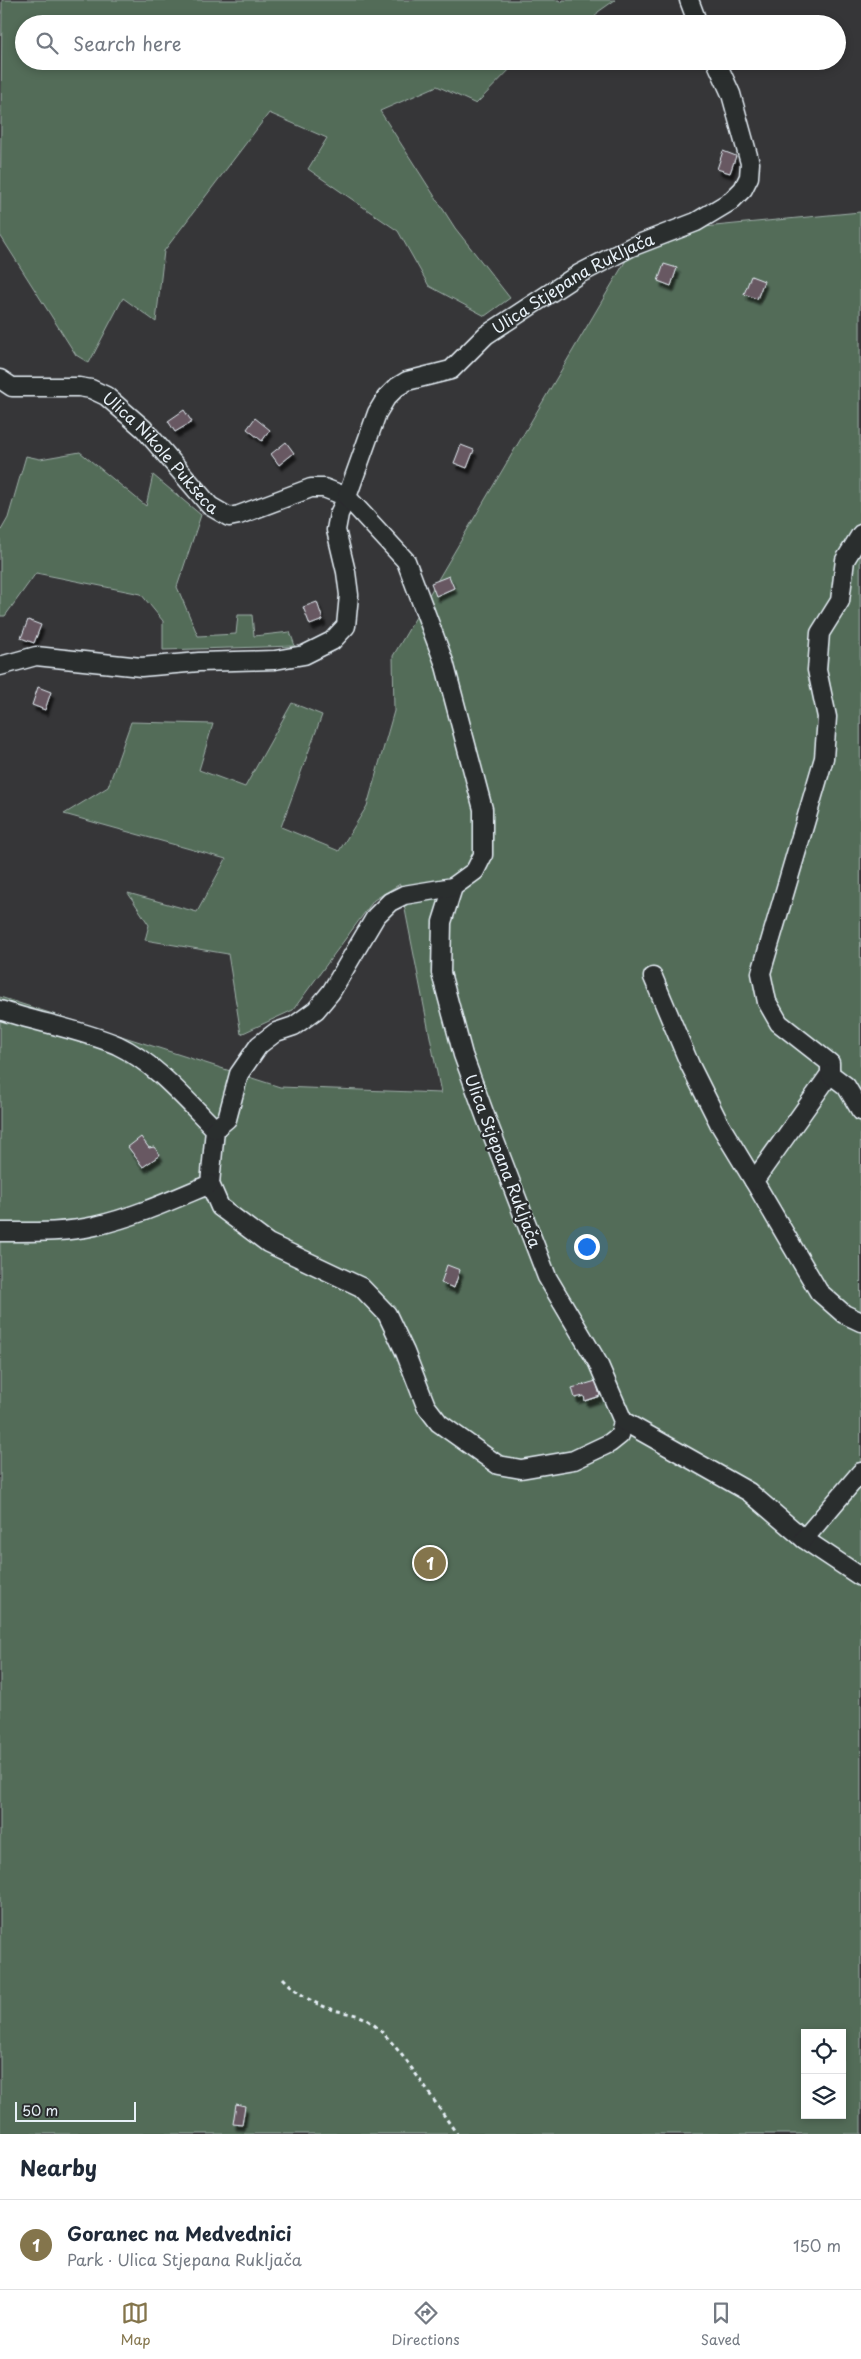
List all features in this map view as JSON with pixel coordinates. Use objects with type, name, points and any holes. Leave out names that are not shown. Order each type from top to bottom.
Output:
[{"type":"street","points":[[688,0],[694,15]]},
{"type":"street","name":"Ulica Stjepana Rukljača","points":[[0,666],[36,656],[141,667],[199,662],[275,660],[304,656],[332,641],[346,626],[349,595],[346,572],[336,530],[339,514],[347,497],[376,413],[386,398],[397,387],[408,380],[451,370],[486,335],[579,274],[638,244],[696,222],[731,201],[743,189],[749,177],[750,163],[732,94],[720,70]]},
{"type":"street","name":"Ulica Nikole Pukšeca","points":[[0,379],[12,387],[79,387],[91,389],[106,396],[144,429],[210,506],[229,517],[239,516],[311,488],[324,488],[347,497]]},
{"type":"street","points":[[347,497],[406,561],[444,662],[483,809],[483,855],[475,871],[453,887],[404,896],[390,902],[376,916],[331,992],[316,1010],[294,1026],[276,1032],[259,1045],[239,1074],[227,1119],[215,1129],[210,1184],[220,1207],[268,1243],[361,1287],[386,1314],[405,1352],[426,1406],[439,1423],[498,1465],[521,1469],[574,1460],[610,1443],[620,1435],[623,1421],[749,1492],[804,1539],[861,1577]]},
{"type":"street","points":[[754,1181],[830,1074],[830,1063],[779,1023],[767,1002],[761,973],[824,758],[827,717],[817,670],[820,633],[840,601],[845,560],[861,534]]},
{"type":"street","name":"Ulica Stjepana Rukljača","points":[[453,887],[442,922],[441,973],[463,1055],[547,1277],[598,1363],[623,1421]]},
{"type":"street","points":[[653,977],[690,1065],[720,1125],[819,1292],[844,1314],[861,1322]]},
{"type":"street","points":[[0,1010],[75,1030],[118,1046],[156,1071],[215,1129]]},
{"type":"street","points":[[830,1074],[846,1086],[861,1110]]},
{"type":"street","points":[[0,1232],[34,1232],[94,1226],[147,1211],[210,1184]]},
{"type":"street","points":[[804,1539],[861,1472]]},
{"type":"path","points":[[283,1978],[297,1993],[319,2006],[363,2018],[376,2027],[400,2052],[457,2134]]},
{"type":"green space","points":[[2,0],[559,0],[561,3],[563,0],[615,0],[596,15],[15,15],[15,70],[509,70],[476,104],[437,86],[380,111],[455,228],[510,298],[485,316],[429,286],[398,231],[308,169],[327,138],[269,113],[164,251],[156,322],[123,298],[89,363],[76,355],[0,235]]},
{"type":"green space","points":[[860,212],[861,2134],[0,2134],[0,997],[280,1087],[441,1093],[400,884],[374,900],[293,1010],[241,1034],[228,954],[145,940],[149,925],[128,893],[197,912],[226,859],[64,814],[108,787],[131,722],[213,724],[199,770],[245,787],[292,703],[322,715],[281,827],[339,851],[367,806],[394,711],[393,656],[642,233]]},
{"type":"green space","points":[[80,452],[146,506],[153,475],[201,515],[177,587],[198,636],[236,634],[238,615],[252,615],[254,636],[290,632],[295,646],[163,650],[163,621],[141,594],[36,573],[5,616],[0,616],[0,532],[8,518],[26,456],[40,459]]},
{"type":"building","points":[[723,151],[736,156],[730,173],[717,169]]},
{"type":"building","points":[[664,264],[677,268],[671,286],[658,281]]},
{"type":"building","points":[[751,276],[764,281],[757,299],[744,294]]},
{"type":"building","points":[[184,410],[192,422],[175,432],[168,421]]},
{"type":"building","points":[[255,418],[270,430],[262,441],[247,429]]},
{"type":"building","points":[[286,442],[294,453],[279,465],[271,454]]},
{"type":"building","points":[[461,445],[474,450],[467,468],[454,463]]},
{"type":"building","points":[[449,576],[454,588],[436,596],[431,583]]},
{"type":"building","points":[[317,602],[323,620],[310,625],[303,607]]},
{"type":"building","points":[[28,620],[41,625],[34,643],[21,638]]},
{"type":"building","points":[[38,687],[51,692],[45,710],[32,705]]},
{"type":"building","points":[[141,1137],[149,1148],[154,1147],[160,1155],[143,1167],[128,1147]]},
{"type":"building","points":[[447,1265],[460,1270],[454,1288],[441,1283]]},
{"type":"building","points":[[596,1381],[600,1396],[585,1401],[584,1396],[575,1398],[572,1388]]},
{"type":"building","points":[[236,2104],[245,2106],[242,2125],[233,2124]]},
{"type":"place","name":"Goranec na Medvednici","points":[[430,1563]]}]
